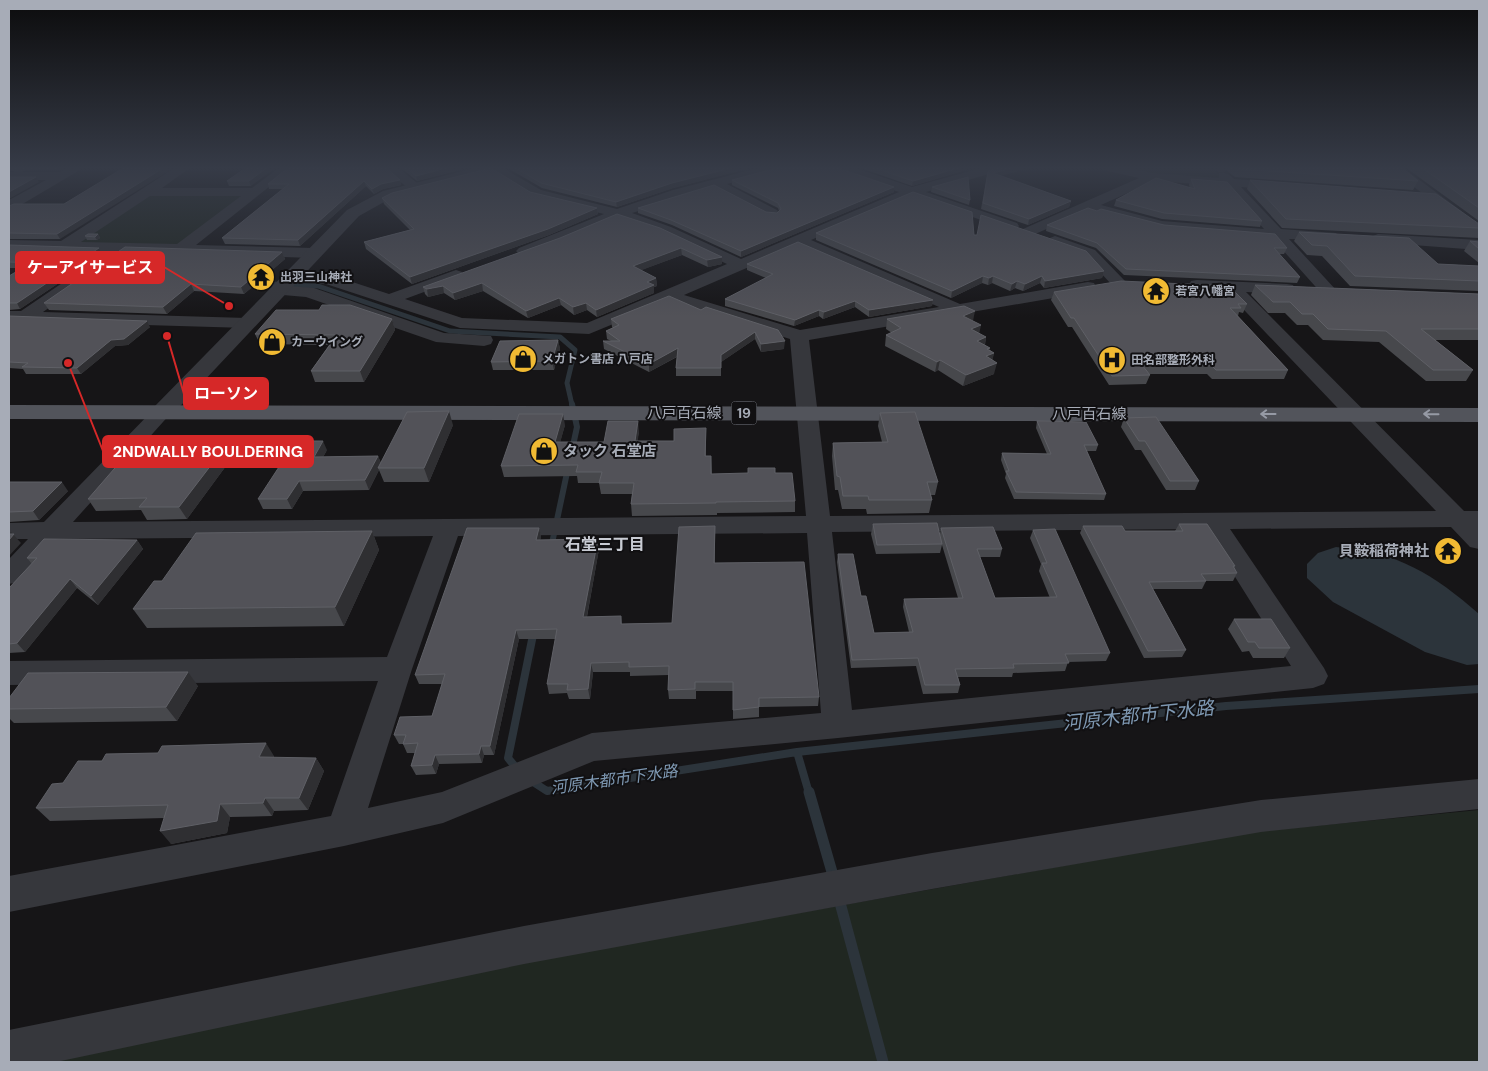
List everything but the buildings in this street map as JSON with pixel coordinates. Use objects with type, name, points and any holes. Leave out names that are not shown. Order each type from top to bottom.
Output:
[{"type":"main road","name":"八戸百石線","points":[[9,397],[169,404],[808,406],[1348,406],[1479,398]]},
{"type":"main road","name":"八戸百石線","points":[[9,412],[169,404]]},
{"type":"main road","name":"八戸百石線","points":[[1348,406],[1479,415]]},
{"type":"street","points":[[64,246],[108,217]]},
{"type":"street","points":[[181,249],[222,217]]},
{"type":"street","points":[[9,575],[278,291],[312,252],[349,217]]},
{"type":"street","points":[[509,256],[555,240],[609,217]]},
{"type":"street","points":[[629,217],[666,230],[739,264]]},
{"type":"street","points":[[278,291],[308,292],[442,338],[560,343],[577,340],[589,329],[852,217]]},
{"type":"street","points":[[984,217],[1090,253],[1118,282]]},
{"type":"street","points":[[1028,232],[1063,217]]},
{"type":"street","points":[[1131,217],[1162,225],[1220,231],[1343,237]]},
{"type":"street","points":[[1261,217],[1329,291]]},
{"type":"street","points":[[1362,238],[1479,245]]},
{"type":"street","points":[[798,240],[958,309]]},
{"type":"street","points":[[9,244],[312,252]]},
{"type":"street","points":[[17,316],[125,248]]},
{"type":"street","points":[[390,299],[472,269]]},
{"type":"street","points":[[290,277],[328,280],[460,323],[589,329]]},
{"type":"street","points":[[668,295],[799,336],[1118,282],[1137,283]]},
{"type":"street","points":[[1184,285],[1347,292]]},
{"type":"street","points":[[1231,287],[1348,406],[1468,519],[1479,541]]},
{"type":"street","points":[[17,316],[247,323]]},
{"type":"street","points":[[799,336],[808,406],[838,724]]},
{"type":"street","points":[[9,532],[1468,519]]},
{"type":"street","points":[[9,894],[344,830],[444,806],[592,747],[1313,676],[1214,522]]},
{"type":"street","points":[[344,830],[397,669],[448,528]]},
{"type":"street","points":[[9,673],[397,669]]},
{"type":"street","points":[[9,1051],[524,945],[932,871],[1261,816],[1479,794]]},
{"type":"shaded area","points":[[115,217],[216,217],[179,246],[74,243]]},
{"type":"shaded area","points":[[1336,547],[1378,554],[1414,567],[1446,587],[1462,600],[1479,614],[1479,664],[1467,665],[1425,652],[1333,602],[1307,578],[1307,564],[1318,553]]},
{"type":"shaded area","points":[[1479,810],[1479,1062],[35,1062],[502,966],[1252,832]]},
{"type":"waterway","name":"河原木都市下水路","points":[[246,283],[318,286],[450,331],[560,337],[575,350],[567,383],[572,405]]},
{"type":"waterway","name":"河原木都市下水路","points":[[572,404],[577,427],[572,450]]},
{"type":"waterway","name":"河原木都市下水路","points":[[551,548],[568,468]]},
{"type":"waterway","name":"河原木都市下水路","points":[[518,770],[508,758],[534,630]]},
{"type":"waterway","name":"河原木都市下水路","points":[[797,752],[1226,706],[1479,689]]},
{"type":"waterway","name":"河原木都市下水路","points":[[530,780],[547,791],[797,752]]},
{"type":"waterway","name":"河原木都市下水路","points":[[797,752],[809,793]]},
{"type":"waterway","name":"河原木都市下水路","points":[[809,792],[834,879]]},
{"type":"waterway","name":"河原木都市下水路","points":[[839,899],[883,1062]]},
{"type":"place","name":"出羽三山神社","points":[[261,277]]},
{"type":"place","name":"若宮八幡宮","points":[[1156,291]]},
{"type":"place","name":"ケーアイサービス","points":[[229,306]]},
{"type":"place","name":"ローソン","points":[[167,336]]},
{"type":"place","name":"カーウイング","points":[[272,342]]},
{"type":"place","name":"メガトン書店 八戸店","points":[[523,359]]},
{"type":"place","name":"田名部整形外科","points":[[1112,360]]},
{"type":"place","name":"2NDWALLY BOULDERING","points":[[68,363]]},
{"type":"place","name":"タック 石堂店","points":[[544,451]]},
{"type":"place","name":"貝鞍稲荷神社","points":[[1448,551]]},
{"type":"district","name":"石堂三丁目","points":[[605,544]]}]
